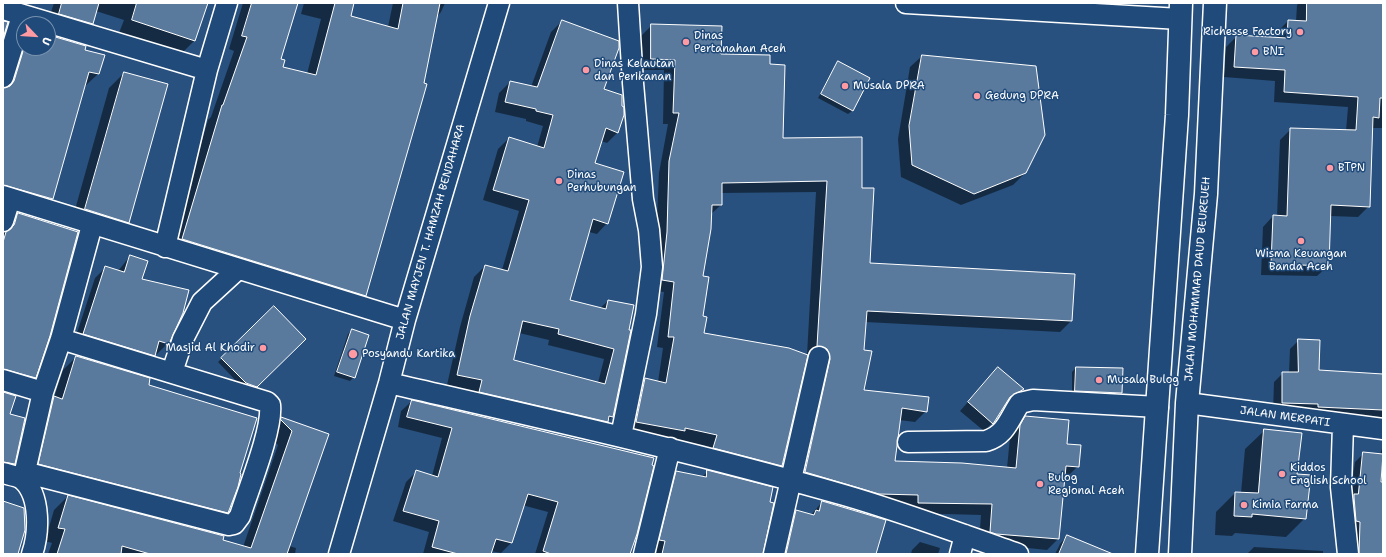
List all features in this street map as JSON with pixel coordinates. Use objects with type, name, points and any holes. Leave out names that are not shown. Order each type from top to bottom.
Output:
[{"type":"highway","name":"JALAN MOHAMMAD DAUD BEUREUEH","points":[[1180,554],[1187,403],[1206,194],[1215,3]]},
{"type":"highway","points":[[1147,554],[1177,115],[1181,11]]},
{"type":"street","points":[[165,247],[207,70],[227,3]]},
{"type":"street","name":"JALAN MAYJEN T. HAMZAH BENDAHARA","points":[[339,554],[389,383],[405,320],[498,3]]},
{"type":"street","points":[[621,436],[646,314],[652,266],[649,230],[643,199],[628,3]]},
{"type":"street","points":[[906,3],[1181,11]]},
{"type":"street","points":[[3,9],[22,16]]},
{"type":"street","points":[[56,26],[207,70]]},
{"type":"street","points":[[3,77],[16,35]]},
{"type":"street","points":[[3,221],[6,198],[405,320]]},
{"type":"street","points":[[32,554],[38,529],[36,512],[29,488],[23,476],[43,392],[61,340],[92,225]]},
{"type":"street","points":[[172,372],[183,339],[202,302],[238,269]]},
{"type":"street","points":[[3,472],[229,526],[234,524],[240,516],[270,418],[270,405],[267,402],[172,372],[61,340]]},
{"type":"street","points":[[774,554],[790,480],[820,357]]},
{"type":"street","points":[[3,380],[43,392]]},
{"type":"street","points":[[389,383],[621,436],[790,480],[846,496],[962,545],[1018,554]]},
{"type":"street","points":[[908,442],[986,442],[997,438],[1004,431],[1020,403],[1033,400],[1158,407]]},
{"type":"street","name":"JALAN MERPATI","points":[[1187,403],[1342,425],[1383,429]]},
{"type":"street","points":[[1342,425],[1341,486],[1348,554]]},
{"type":"street","points":[[644,554],[670,448]]},
{"type":"building","points":[[62,3],[99,3],[93,24],[59,14]]},
{"type":"building","points":[[137,3],[208,3],[195,41],[132,20]]},
{"type":"building","points":[[252,3],[298,3],[281,59],[285,60],[283,67],[316,75],[335,3],[354,3],[351,16],[398,29],[403,3],[440,3],[424,83],[427,84],[366,296],[182,239],[222,105],[247,37],[242,36]]},
{"type":"building","points":[[1307,3],[1383,3],[1383,98],[1380,98],[1379,118],[1373,117],[1370,207],[1331,205],[1329,266],[1271,264],[1273,215],[1287,216],[1290,128],[1356,130],[1358,97],[1284,92],[1285,70],[1234,67],[1236,35],[1287,38],[1288,20],[1306,21]]},
{"type":"building","points":[[562,20],[619,41],[619,48],[604,89],[622,95],[624,115],[618,133],[606,128],[595,163],[624,172],[608,224],[593,219],[570,300],[606,309],[608,300],[634,305],[629,330],[631,330],[613,417],[609,416],[608,422],[479,392],[482,380],[457,375],[470,316],[485,265],[508,271],[529,200],[493,190],[509,137],[544,148],[553,115],[536,111],[536,109],[505,102],[510,81],[537,87]],"holes":[[[523,321],[559,329],[558,334],[614,349],[605,384],[514,360]]]},
{"type":"building","points":[[3,21],[8,22],[3,38]]},
{"type":"building","points":[[651,24],[722,26],[721,54],[770,55],[770,64],[785,65],[783,138],[862,137],[862,188],[874,188],[870,263],[1075,274],[1072,321],[867,311],[864,350],[872,351],[864,390],[929,397],[927,412],[902,408],[895,461],[962,463],[1016,468],[1020,425],[1025,416],[1069,420],[1067,444],[1081,445],[1079,467],[1066,466],[1059,539],[996,534],[990,532],[992,504],[918,503],[918,495],[879,494],[805,472],[830,359],[827,349],[817,346],[827,181],[722,183],[722,205],[712,205],[711,229],[703,276],[709,277],[703,316],[707,317],[704,333],[789,348],[808,355],[782,466],[713,448],[717,435],[685,428],[685,431],[636,422],[645,378],[666,383],[674,337],[668,337],[674,282],[662,280],[667,232],[669,161],[679,113],[673,113],[675,60],[651,59]]},
{"type":"building","points":[[56,37],[86,46],[85,50],[105,55],[99,74],[89,72],[53,199],[3,185],[3,88],[10,86],[14,81],[22,56],[56,56]]},
{"type":"building","name":"Gedung DPRA","points":[[922,55],[1036,66],[1045,135],[1026,173],[974,194],[912,165],[909,126]]},
{"type":"building","name":"Musala DPRA","points":[[838,61],[870,78],[853,111],[821,94]]},
{"type":"building","points":[[124,72],[168,84],[129,223],[85,209]]},
{"type":"building","points":[[18,213],[78,232],[50,336],[36,378],[3,369],[3,242],[6,232],[14,225]]},
{"type":"building","points":[[130,255],[148,261],[142,279],[189,290],[183,313],[169,344],[159,341],[155,356],[83,334],[105,266],[124,272]]},
{"type":"building","name":"Masjid Al Khodir","points":[[274,306],[306,339],[257,387],[246,383],[221,358]]},
{"type":"building","name":"Posyandu Kartika","points":[[352,329],[369,335],[355,378],[337,372]]},
{"type":"building","points":[[1298,339],[1320,340],[1319,370],[1383,374],[1383,410],[1318,407],[1318,404],[1282,403],[1282,372],[1298,372]]},
{"type":"building","points":[[76,356],[150,378],[149,385],[257,418],[240,473],[238,487],[228,513],[38,464],[54,396],[62,399]]},
{"type":"building","points":[[998,367],[1024,389],[1010,397],[993,424],[968,402]]},
{"type":"building","name":"Musala Bulog","points":[[1076,367],[1123,368],[1122,393],[1075,391]]},
{"type":"building","points":[[3,392],[16,396],[10,414],[25,418],[15,464],[3,462]]},
{"type":"building","points":[[412,400],[654,458],[652,465],[654,466],[637,534],[630,554],[551,554],[543,551],[558,502],[528,494],[512,543],[496,539],[491,554],[458,554],[432,547],[439,521],[403,511],[416,470],[438,477],[452,428],[407,417]]},
{"type":"building","points":[[281,417],[329,434],[287,554],[150,554],[122,546],[121,554],[57,554],[65,529],[58,528],[68,495],[224,536],[223,540],[251,548],[292,431],[281,420]]},
{"type":"building","name":"Kiddos English School","points":[[1264,429],[1302,433],[1297,474],[1311,475],[1306,519],[1252,514],[1252,517],[1234,516],[1235,492],[1258,493]]},
{"type":"building","points":[[1363,452],[1383,454],[1381,482],[1383,482],[1383,554],[1359,554],[1360,522],[1356,521],[1354,494],[1358,494]]},
{"type":"building","points":[[707,470],[773,487],[770,502],[774,503],[763,554],[662,554],[665,541],[659,540],[676,471],[706,477]]},
{"type":"building","points":[[3,501],[24,508],[25,530],[18,554],[3,554]]},
{"type":"building","points":[[822,501],[886,520],[876,554],[786,554],[796,510],[814,515],[816,510],[819,511]]},
{"type":"building","points":[[1067,535],[1113,554],[1059,554]]},
{"type":"place","name":"Richesse Factory","points":[[1300,32]]},
{"type":"place","name":"Dinas Pertanahan Aceh","points":[[686,42]]},
{"type":"place","name":"BNI","points":[[1255,52]]},
{"type":"place","name":"Dinas Kelautan dan Perikanan","points":[[586,70]]},
{"type":"place","name":"Musala DPRA","points":[[845,86]]},
{"type":"place","name":"Gedung DPRA","points":[[977,96]]},
{"type":"place","name":"BTPN","points":[[1330,168]]},
{"type":"place","name":"Dinas Perhubungan","points":[[559,181]]},
{"type":"place","name":"Wisma Keuangan Banda Aceh","points":[[1301,241]]},
{"type":"place","name":"Masjid Al Khodir","points":[[263,348]]},
{"type":"place","name":"Posyandu Kartika","points":[[353,354]]},
{"type":"place","name":"Musala Bulog","points":[[1099,380]]},
{"type":"place","name":"Kiddos English School","points":[[1282,474]]},
{"type":"place","name":"Bulog Regional Aceh","points":[[1040,484]]},
{"type":"place","name":"Kimia Farma","points":[[1244,505]]}]
